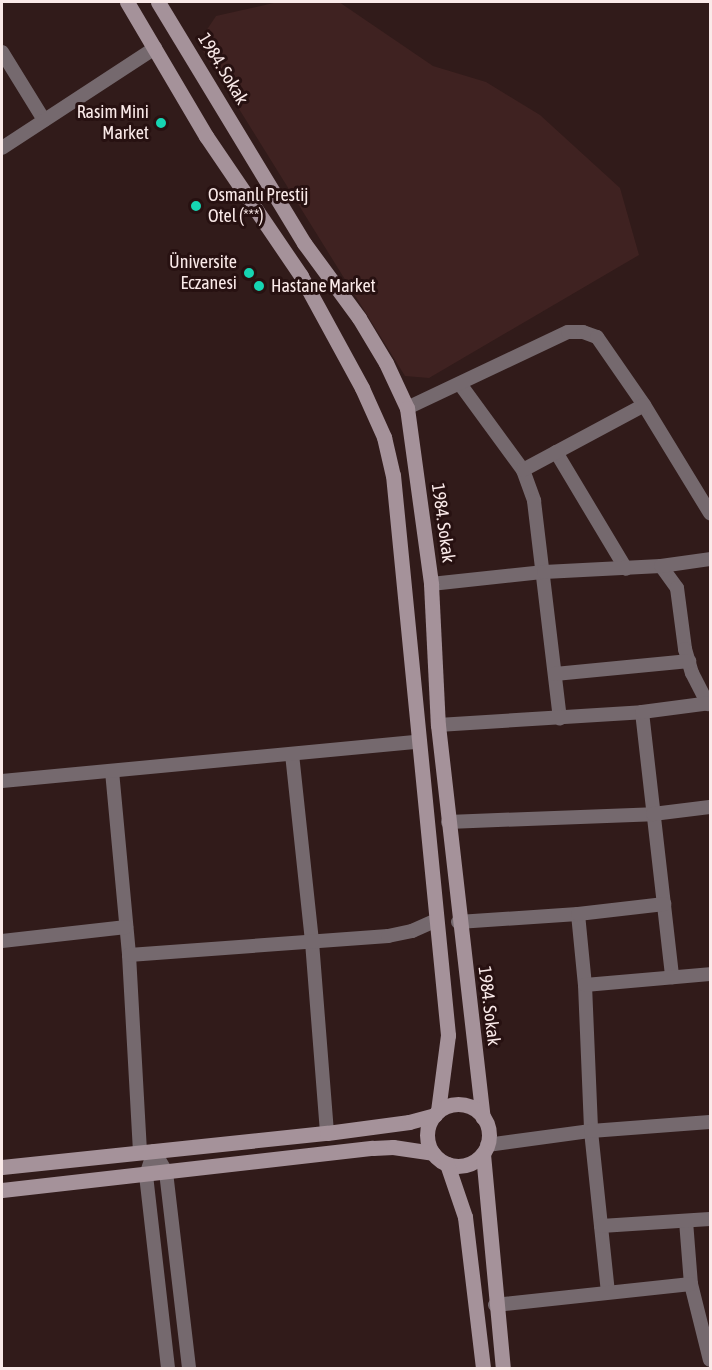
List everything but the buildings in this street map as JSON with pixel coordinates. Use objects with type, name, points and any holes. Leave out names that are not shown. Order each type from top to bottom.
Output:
[{"type":"main road","points":[[127,2],[206,136],[302,276],[362,388],[384,437],[393,475],[434,921],[448,1035],[436,1113],[427,1129],[427,1140],[433,1153]]},
{"type":"main road","name":"1984. Sokak","points":[[158,2],[304,243],[359,318],[386,363],[407,408],[431,584],[438,725],[458,922],[483,1117]]},
{"type":"main road","points":[[388,456],[413,452]]},
{"type":"main road","points":[[2,1167],[327,1133],[409,1122],[458,1104],[468,1106],[483,1117],[489,1135],[485,1149],[495,1305],[503,1368]]},
{"type":"main road","points":[[2,1190],[373,1148],[410,1148],[433,1153],[447,1164],[465,1217],[483,1368]]},
{"type":"main road","points":[[447,1164],[467,1165],[485,1149]]},
{"type":"street","points":[[2,148],[155,48]]},
{"type":"street","points":[[2,52],[44,120]]},
{"type":"street","points":[[407,408],[568,332],[583,332],[597,336],[644,405],[711,513]]},
{"type":"street","points":[[459,384],[523,470],[534,501],[560,718]]},
{"type":"street","points":[[523,470],[644,405]]},
{"type":"street","points":[[556,452],[626,569]]},
{"type":"street","points":[[431,584],[543,572],[661,566],[711,559]]},
{"type":"street","points":[[438,725],[642,712],[709,704],[688,661],[677,588],[661,566]]},
{"type":"street","points":[[555,674],[688,661]]},
{"type":"street","points":[[642,712],[672,977]]},
{"type":"street","points":[[2,781],[417,742]]},
{"type":"street","points":[[292,754],[312,942],[327,1133]]},
{"type":"street","points":[[112,771],[147,1151],[146,1174],[168,1368]]},
{"type":"street","points":[[448,822],[653,814],[711,807]]},
{"type":"street","points":[[458,922],[578,914],[664,904]]},
{"type":"street","points":[[578,914],[585,985],[591,1131],[608,1292]]},
{"type":"street","points":[[129,955],[403,934],[434,921]]},
{"type":"street","points":[[2,941],[126,927]]},
{"type":"street","points":[[585,985],[711,974]]},
{"type":"street","points":[[485,1149],[591,1131],[711,1122]]},
{"type":"street","points":[[147,1151],[166,1172],[189,1368]]},
{"type":"street","points":[[601,1226],[711,1219]]},
{"type":"street","points":[[686,1221],[691,1284],[711,1360]]},
{"type":"street","points":[[495,1305],[691,1284]]},
{"type":"shaded area","points":[[278,2],[339,2],[433,66],[486,82],[540,115],[620,188],[639,255],[429,378],[405,376],[198,43],[216,16]]},
{"type":"place","name":"Rasim Mini Market","points":[[161,123]]},
{"type":"place","name":"Osmanlı Prestij Otel (***)","points":[[196,206]]},
{"type":"place","name":"Üniversite Eczanesi","points":[[249,273]]},
{"type":"place","name":"Hastane Market","points":[[259,286]]}]
